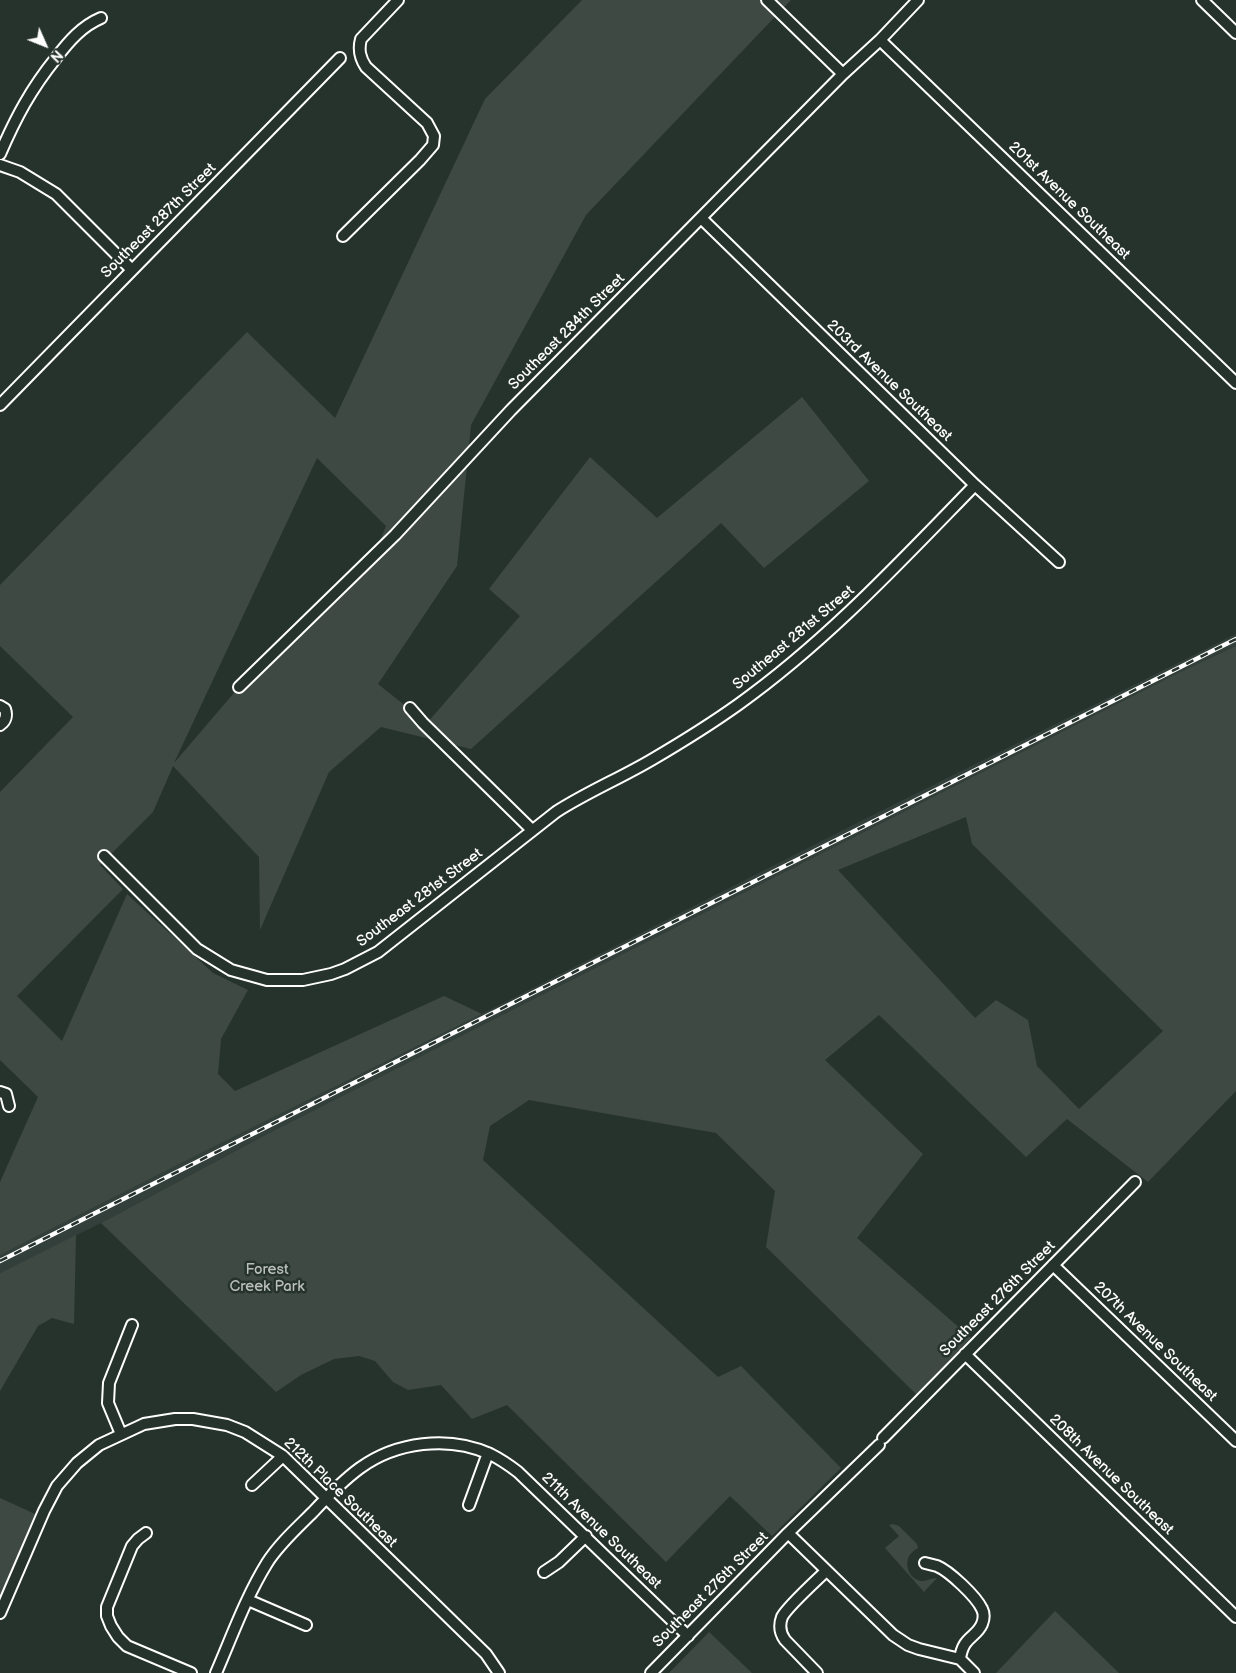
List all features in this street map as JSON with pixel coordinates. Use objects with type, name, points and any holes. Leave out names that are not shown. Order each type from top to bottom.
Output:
[{"type":"street","points":[[343,236],[420,160],[432,145],[434,136],[427,123],[366,67],[361,59],[359,45],[365,33],[398,0]]},
{"type":"street","points":[[767,0],[843,74]]},
{"type":"street","name":"Southeast 284th Street","points":[[239,687],[395,536],[511,410],[918,0]]},
{"type":"street","points":[[1202,0],[1236,33]]},
{"type":"street","points":[[0,154],[18,114],[42,75],[80,30],[101,18]]},
{"type":"street","name":"201st Avenue Southeast","points":[[880,40],[1236,383]]},
{"type":"street","name":"Southeast 287th Street","points":[[0,405],[340,58]]},
{"type":"street","points":[[0,165],[20,172],[56,194],[132,270]]},
{"type":"street","name":"203rd Avenue Southeast","points":[[701,218],[975,485],[1059,562]]},
{"type":"street","name":"Southeast 281st Street","points":[[104,856],[197,949],[231,970],[267,980],[303,980],[345,969],[378,952],[532,830],[571,803],[653,760],[770,681],[881,582],[975,485]]},
{"type":"street","points":[[0,706],[5,709],[6,718],[0,725]]},
{"type":"street","points":[[410,708],[532,830]]},
{"type":"street","points":[[0,1092],[6,1094],[9,1106]]},
{"type":"street","name":"Southeast 276th Street","points":[[651,1673],[1135,1182]]},
{"type":"street","name":"207th Avenue Southeast","points":[[1053,1265],[1236,1441]]},
{"type":"street","points":[[121,1434],[108,1403],[109,1382],[132,1325]]},
{"type":"street","name":"208th Avenue Southeast","points":[[965,1354],[1236,1617]]},
{"type":"street","name":"212th Place Southeast","points":[[0,1613],[44,1511],[57,1486],[77,1463],[99,1445],[144,1424],[175,1419],[193,1419],[245,1432],[283,1456],[486,1654],[499,1673]]},
{"type":"street","name":"211th Avenue Southeast","points":[[216,1673],[248,1600],[278,1548],[326,1499],[361,1467],[390,1452],[426,1444],[452,1444],[472,1448],[501,1459],[518,1472],[586,1536],[688,1636]]},
{"type":"street","points":[[470,1505],[488,1453]]},
{"type":"street","points":[[252,1485],[283,1456]]},
{"type":"street","points":[[146,1533],[132,1546],[107,1607],[107,1616],[118,1637],[127,1646],[191,1673]]},
{"type":"street","points":[[788,1533],[893,1635],[908,1645],[960,1659],[974,1673]]},
{"type":"street","points":[[544,1572],[559,1562],[586,1536]]},
{"type":"street","points":[[925,1563],[937,1566],[947,1572],[980,1605],[983,1615],[980,1628],[964,1643],[960,1659]]},
{"type":"street","points":[[817,1673],[784,1640],[781,1626],[782,1617],[785,1613],[826,1571]]},
{"type":"street","points":[[248,1600],[306,1626]]},
{"type":"shaded area","points":[[1236,634],[1236,646],[1178,673],[269,1133],[101,1223],[0,1273],[0,1255]]},
{"type":"green space","points":[[582,0],[791,0],[586,215],[471,425],[457,566],[378,684],[427,723],[520,616],[489,589],[590,457],[657,518],[802,397],[869,481],[764,568],[721,523],[471,749],[381,727],[329,772],[260,930],[259,857],[173,766],[153,812],[100,865],[123,889],[17,996],[62,1041],[127,894],[213,973],[248,990],[221,1039],[218,1074],[235,1091],[444,996],[482,1014],[0,1255],[0,1182],[38,1097],[0,1060],[0,792],[73,717],[0,646],[0,585],[247,332],[335,418],[485,99]],"holes":[[[317,458],[386,526],[373,557],[239,687],[174,763]]]},
{"type":"green space","name":"Forest Creek Park","points":[[1236,646],[1236,1091],[1148,1182],[1067,1119],[1026,1157],[879,1015],[825,1060],[923,1154],[857,1238],[971,1338],[917,1395],[766,1247],[775,1191],[716,1133],[529,1100],[490,1126],[483,1160],[718,1377],[741,1366],[841,1468],[772,1536],[730,1496],[666,1562],[507,1405],[472,1419],[441,1385],[408,1390],[393,1382],[375,1361],[359,1356],[334,1359],[301,1375],[276,1392],[101,1223],[269,1133],[1178,673]],"holes":[[[966,817],[972,844],[1163,1031],[1079,1109],[1037,1066],[1028,1020],[996,1000],[975,1018],[838,870]]]},
{"type":"green space","points":[[76,1235],[74,1324],[52,1318],[38,1326],[0,1391],[0,1273]]},
{"type":"green space","points":[[0,1498],[35,1514],[0,1597]]},
{"type":"green space","points":[[889,1525],[899,1526],[917,1544],[918,1548],[909,1556],[907,1564],[911,1575],[922,1581],[937,1578],[924,1592],[885,1548],[899,1536]]},
{"type":"green space","points":[[1055,1611],[1119,1673],[996,1673]]},
{"type":"green space","points":[[709,1632],[752,1673],[669,1673]]},
{"type":"railway","points":[[0,1261],[1236,639]]}]
